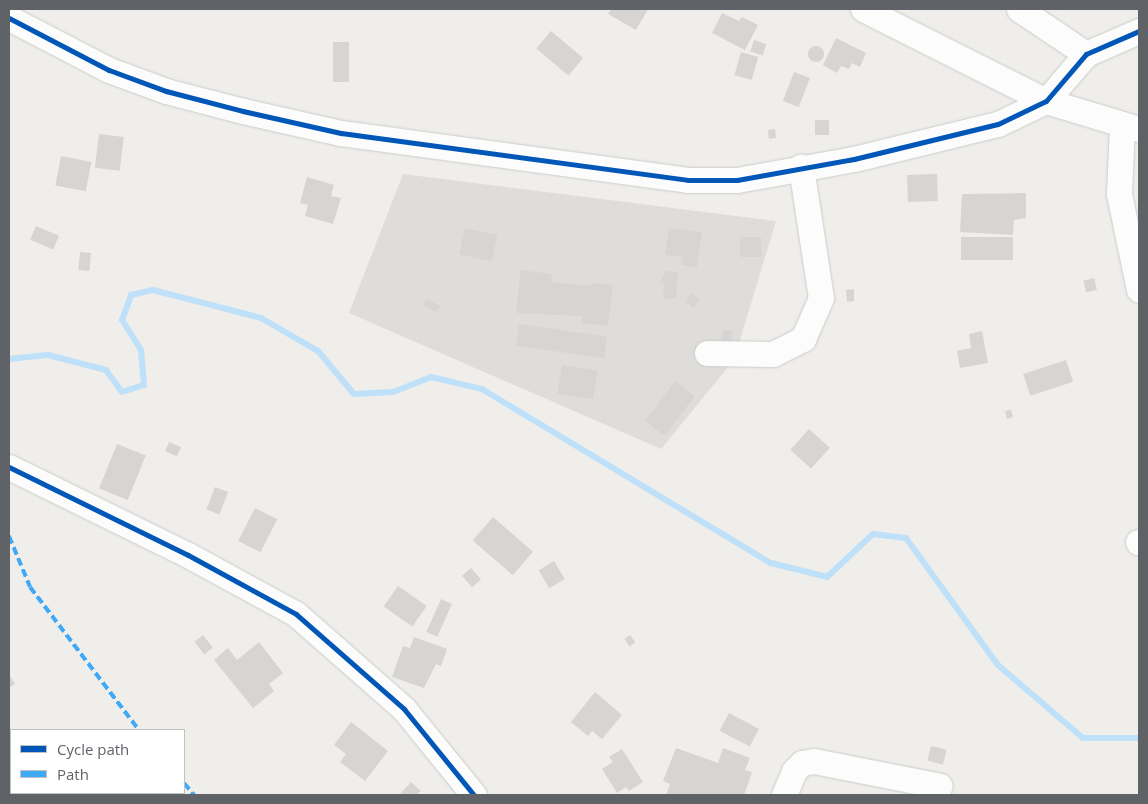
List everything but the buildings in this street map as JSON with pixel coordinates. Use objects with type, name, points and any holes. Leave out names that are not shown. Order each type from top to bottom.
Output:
[{"type":"street","points":[[863,9],[903,16],[1046,102],[1131,127],[1119,194],[1139,290]]},
{"type":"street","points":[[1019,9],[1086,54]]},
{"type":"street","points":[[9,18],[109,70],[166,91],[341,133],[688,180],[736,180],[854,159],[998,124],[1046,102],[1086,54],[1139,31]]},
{"type":"street","points":[[707,353],[773,354],[803,339],[821,298],[801,167]]},
{"type":"street","points":[[9,468],[188,555],[296,614],[404,709],[474,795]]},
{"type":"street","points":[[784,795],[794,771],[802,763],[814,761],[940,786]]},
{"type":"shaded area","points":[[403,174],[776,221],[734,360],[661,449],[349,313]]},
{"type":"waterway","points":[[9,359],[48,355],[106,370],[122,392],[144,385],[141,350],[122,320],[131,295],[153,290],[261,318],[318,351],[354,394],[393,392],[431,377],[482,389],[771,563],[827,577],[873,534],[906,538],[998,665],[1083,738],[1139,738]]},
{"type":"marked path","points":[[9,536],[30,587],[138,729]]},
{"type":"marked path","points":[[185,784],[194,795]]},
{"type":"cycle path","points":[[9,18],[109,70],[166,91],[243,111],[341,133],[688,180],[737,180],[854,159],[998,124],[1046,101],[1086,54],[1139,31]]},
{"type":"cycle path","points":[[9,467],[188,555],[296,614],[404,709],[474,795]]}]
